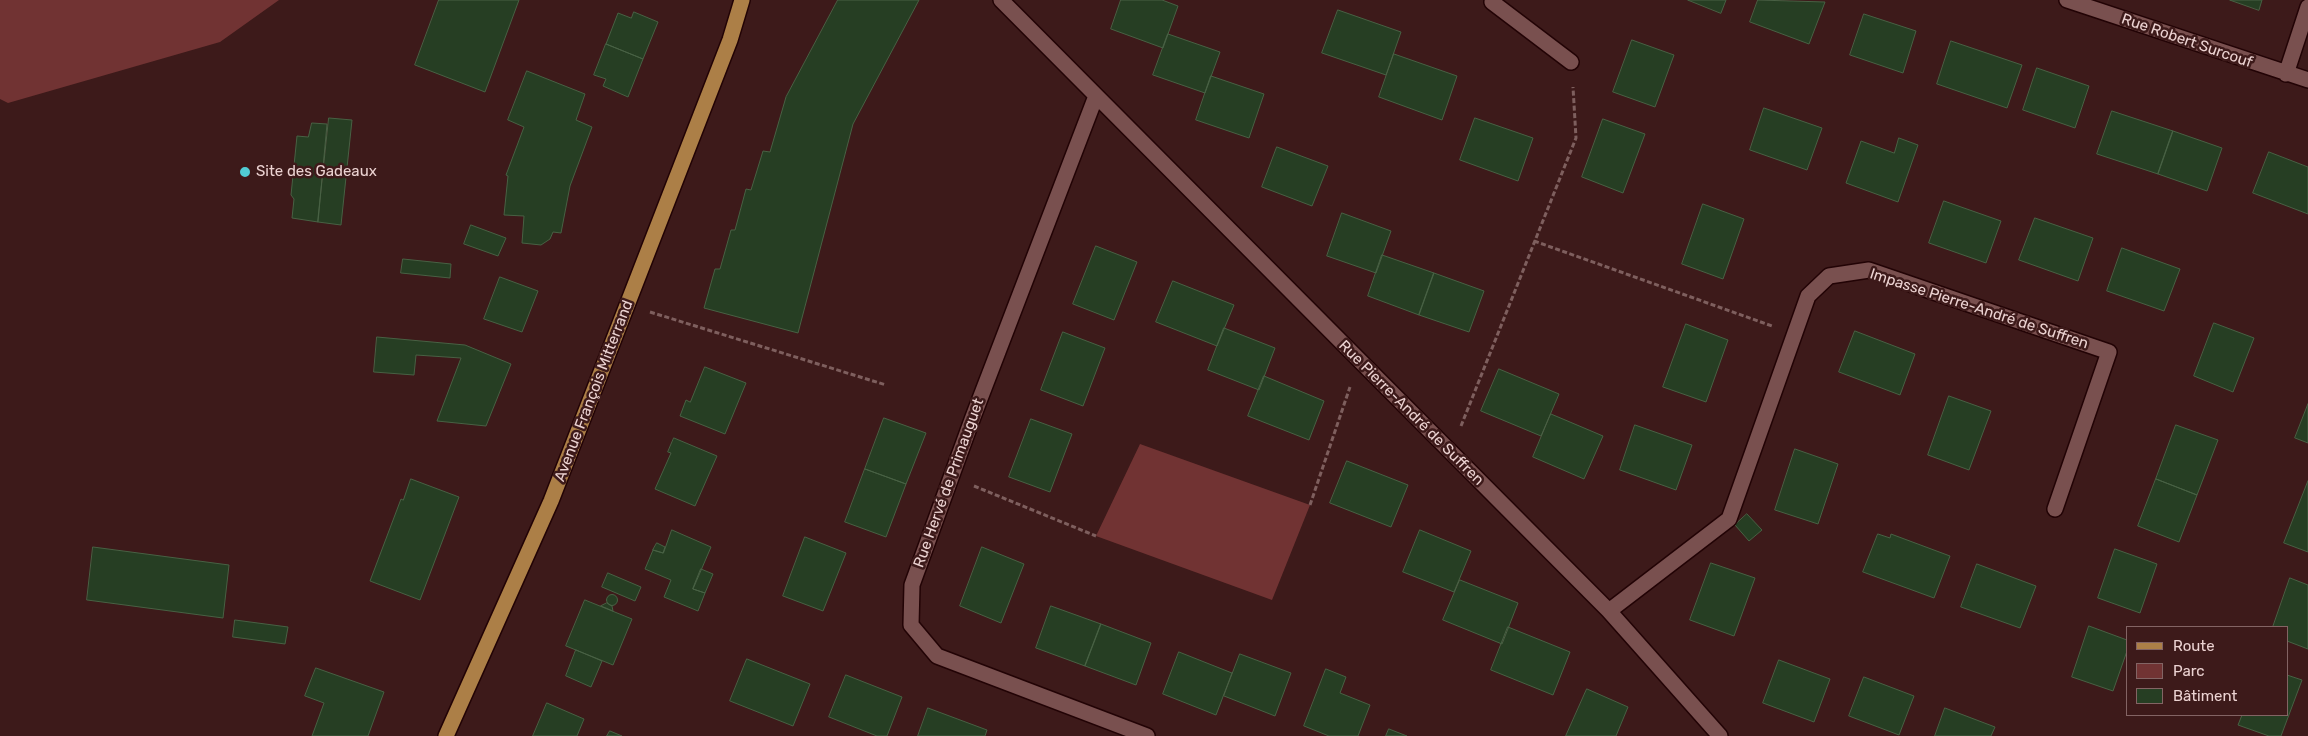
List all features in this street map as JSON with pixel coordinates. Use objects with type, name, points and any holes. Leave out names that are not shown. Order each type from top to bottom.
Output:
[{"type":"main road","name":"Avenue François Mitterrand","points":[[446,736],[551,501],[730,40],[742,0]]},
{"type":"main road","name":"Avenue François Mitterrand","points":[[730,40],[752,0]]},
{"type":"street","name":"Rue Pierre-André de Suffren","points":[[1001,0],[1609,611],[1717,735]]},
{"type":"street","points":[[1493,0],[1492,2],[1571,62]]},
{"type":"street","name":"Rue Robert Surcouf","points":[[2067,0],[2308,80]]},
{"type":"street","points":[[2286,74],[2308,7]]},
{"type":"street","name":"Rue Hervé de Primauguet","points":[[1096,96],[949,481],[912,585],[911,624],[938,656],[1146,736]]},
{"type":"street","name":"Impasse Pierre-André de Suffren","points":[[1609,611],[1729,519],[1808,296],[1829,276],[1869,270],[2109,352],[2055,509]]},
{"type":"path","points":[[1451,452],[1576,138],[1571,62]]},
{"type":"path","points":[[1534,241],[1794,334]]},
{"type":"path","points":[[628,305],[886,385]]},
{"type":"path","points":[[1310,506],[1359,360]]},
{"type":"path","points":[[949,481],[972,485],[1096,536]]},
{"type":"green space","points":[[0,0],[279,0],[220,42],[8,103],[0,99]]},
{"type":"green space","points":[[1140,444],[1310,505],[1272,600],[1096,536]]},
{"type":"building","points":[[439,0],[519,0],[485,92],[415,65]]},
{"type":"building","points":[[838,0],[919,0],[853,124],[798,333],[704,308],[715,269],[720,269],[731,230],[735,230],[746,189],[751,190],[763,151],[770,152],[786,97]]},
{"type":"building","points":[[1121,0],[1162,0],[1178,6],[1163,48],[1111,29]]},
{"type":"building","points":[[1688,0],[1726,0],[1721,13]]},
{"type":"building","points":[[1758,0],[1825,2],[1809,44],[1750,22]]},
{"type":"building","points":[[2230,0],[2262,0],[2259,10]]},
{"type":"building","points":[[1338,10],[1401,32],[1386,75],[1322,53]]},
{"type":"building","points":[[634,12],[658,22],[643,59],[606,44],[618,13],[631,18]]},
{"type":"building","points":[[1864,14],[1916,31],[1903,73],[1850,55]]},
{"type":"building","points":[[1168,34],[1220,52],[1205,93],[1153,75]]},
{"type":"building","points":[[1632,40],[1674,55],[1655,107],[1613,92]]},
{"type":"building","points":[[1951,41],[2022,65],[2007,108],[1937,84]]},
{"type":"building","points":[[606,44],[643,59],[628,97],[603,86],[606,79],[594,75]]},
{"type":"building","points":[[1394,54],[1457,76],[1442,120],[1379,97]]},
{"type":"building","points":[[2037,68],[2089,86],[2075,128],[2023,110]]},
{"type":"building","points":[[527,71],[585,94],[576,120],[592,127],[570,186],[561,233],[553,232],[550,239],[541,245],[522,243],[524,216],[504,215],[508,176],[506,175],[524,127],[508,120]]},
{"type":"building","points":[[1211,76],[1264,94],[1249,138],[1196,120]]},
{"type":"building","points":[[1764,108],[1822,128],[1807,170],[1750,150]]},
{"type":"building","points":[[2112,111],[2173,131],[2158,174],[2097,154]]},
{"type":"building","points":[[329,118],[352,120],[341,225],[318,222]]},
{"type":"building","points":[[1475,118],[1533,138],[1518,181],[1460,160]]},
{"type":"building","points":[[1603,119],[1645,134],[1623,193],[1582,177]]},
{"type":"building","points":[[312,123],[327,124],[318,222],[292,218],[294,199],[291,195],[297,136],[308,137]]},
{"type":"building","points":[[2173,131],[2222,148],[2207,191],[2158,174]]},
{"type":"building","points":[[1899,138],[1918,145],[1898,202],[1846,183],[1861,141],[1894,153]]},
{"type":"building","points":[[1277,147],[1328,166],[1312,206],[1262,187]]},
{"type":"building","points":[[2269,152],[2308,167],[2308,214],[2253,193]]},
{"type":"building","points":[[1944,201],[2001,221],[1986,263],[1929,243]]},
{"type":"building","points":[[1703,204],[1744,219],[1723,279],[1682,264]]},
{"type":"building","points":[[1342,213],[1391,231],[1376,273],[1327,256]]},
{"type":"building","points":[[2035,218],[2093,238],[2078,281],[2019,260]]},
{"type":"building","points":[[471,225],[506,238],[498,256],[464,244]]},
{"type":"building","points":[[1096,246],[1137,262],[1114,320],[1073,304]]},
{"type":"building","points":[[2122,248],[2180,269],[2164,311],[2107,291]]},
{"type":"building","points":[[1382,255],[1434,273],[1419,315],[1368,296]]},
{"type":"building","points":[[403,259],[451,264],[450,278],[401,273]]},
{"type":"building","points":[[1434,273],[1484,291],[1469,332],[1419,315]]},
{"type":"building","points":[[500,277],[538,291],[522,332],[484,319]]},
{"type":"building","points":[[1173,281],[1234,305],[1217,346],[1156,322]]},
{"type":"building","points":[[2214,323],[2254,338],[2233,392],[2194,376]]},
{"type":"building","points":[[1686,324],[1728,340],[1706,402],[1663,387]]},
{"type":"building","points":[[1224,328],[1275,348],[1259,390],[1208,370]]},
{"type":"building","points":[[1855,331],[1915,354],[1900,395],[1839,372]]},
{"type":"building","points":[[1063,332],[1105,348],[1083,406],[1041,390]]},
{"type":"building","points":[[377,337],[465,345],[511,364],[486,426],[437,421],[461,358],[416,355],[414,375],[374,372]]},
{"type":"building","points":[[705,367],[746,383],[725,434],[680,416],[686,400],[690,402]]},
{"type":"building","points":[[1499,369],[1559,394],[1541,436],[1481,411]]},
{"type":"building","points":[[1264,376],[1324,401],[1309,440],[1248,416]]},
{"type":"building","points":[[1949,396],[1991,411],[1969,470],[1928,455]]},
{"type":"building","points":[[2308,404],[2308,443],[2295,438]]},
{"type":"building","points":[[1551,414],[1603,436],[1584,479],[1533,457]]},
{"type":"building","points":[[884,418],[926,433],[906,484],[865,469]]},
{"type":"building","points":[[1031,419],[1072,434],[1050,492],[1009,477]]},
{"type":"building","points":[[1635,425],[1692,445],[1676,490],[1620,470]]},
{"type":"building","points":[[2176,425],[2218,440],[2197,495],[2156,479]]},
{"type":"building","points":[[674,438],[717,456],[695,506],[655,489],[671,453],[668,452]]},
{"type":"building","points":[[1795,449],[1838,464],[1818,524],[1775,510]]},
{"type":"building","points":[[1347,461],[1408,485],[1391,527],[1330,503]]},
{"type":"building","points":[[865,469],[906,484],[886,537],[845,522]]},
{"type":"building","points":[[411,479],[459,497],[420,600],[370,581],[401,499],[403,500]]},
{"type":"building","points":[[2156,479],[2197,495],[2179,542],[2138,526]]},
{"type":"building","points":[[2308,481],[2308,552],[2284,543]]},
{"type":"building","points":[[1747,514],[1762,530],[1749,541],[1735,525]]},
{"type":"building","points":[[672,530],[711,547],[693,589],[705,593],[698,611],[664,597],[671,580],[645,569],[653,550],[663,553]]},
{"type":"building","points":[[1420,530],[1471,551],[1454,592],[1403,572]]},
{"type":"building","points":[[1878,534],[1890,538],[1891,534],[1950,556],[1934,598],[1863,572]]},
{"type":"building","points":[[805,537],[846,553],[823,611],[783,596]]},
{"type":"building","points":[[657,543],[665,547],[663,553],[653,550]]},
{"type":"building","points":[[93,547],[229,565],[223,618],[87,600]]},
{"type":"building","points":[[982,547],[1024,564],[1001,623],[960,606]]},
{"type":"building","points":[[2115,549],[2157,564],[2140,613],[2098,598]]},
{"type":"building","points":[[1711,563],[1755,578],[1734,636],[1690,620]]},
{"type":"building","points":[[1977,564],[2036,586],[2020,628],[1961,607]]},
{"type":"building","points":[[701,569],[713,574],[705,593],[693,589]]},
{"type":"building","points":[[608,573],[641,587],[635,601],[602,587]]},
{"type":"building","points":[[2290,578],[2308,585],[2308,649],[2288,641],[2288,626],[2273,626]]},
{"type":"building","points":[[1460,580],[1518,603],[1502,644],[1443,620]]},
{"type":"building","points":[[612,594],[618,600],[612,606],[606,600]]},
{"type":"building","points":[[585,600],[632,619],[613,665],[566,646]]},
{"type":"building","points":[[607,603],[612,606],[613,611],[601,606]]},
{"type":"building","points":[[1051,606],[1101,624],[1085,666],[1036,648]]},
{"type":"building","points":[[235,620],[288,627],[285,644],[233,637]]},
{"type":"building","points":[[1101,624],[1151,643],[1136,685],[1085,666]]},
{"type":"building","points":[[2089,626],[2126,640],[2126,654],[2113,691],[2072,677]]},
{"type":"building","points":[[1508,627],[1570,652],[1553,695],[1491,670]]},
{"type":"building","points":[[576,650],[602,661],[591,687],[566,676]]},
{"type":"building","points":[[1179,652],[1232,673],[1216,715],[1163,694]]},
{"type":"building","points":[[1240,654],[1291,673],[1275,716],[1224,696]]},
{"type":"building","points":[[747,659],[810,684],[793,726],[730,701]]},
{"type":"building","points":[[1779,660],[1830,679],[1814,722],[1763,703]]},
{"type":"building","points":[[316,668],[384,692],[368,736],[312,736],[324,703],[305,696]]},
{"type":"building","points":[[1326,669],[1346,677],[1340,693],[1370,705],[1358,736],[1329,736],[1304,726]]},
{"type":"building","points":[[846,675],[902,697],[887,736],[877,736],[829,717]]},
{"type":"building","points":[[2288,675],[2302,680],[2281,736],[2269,736],[2238,725],[2242,716],[2288,716]]},
{"type":"building","points":[[1864,677],[1914,696],[1899,735],[1849,716]]},
{"type":"building","points":[[1587,689],[1628,707],[1616,736],[1566,736]]},
{"type":"building","points":[[547,703],[584,719],[577,736],[533,736]]},
{"type":"building","points":[[928,708],[987,730],[985,736],[918,736]]},
{"type":"building","points":[[1945,708],[1995,727],[1991,736],[1935,736]]},
{"type":"building","points":[[1389,729],[1407,736],[1386,736]]},
{"type":"building","points":[[610,731],[622,736],[607,736]]},
{"type":"place","name":"Site des Gadeaux","points":[[245,172]]}]
